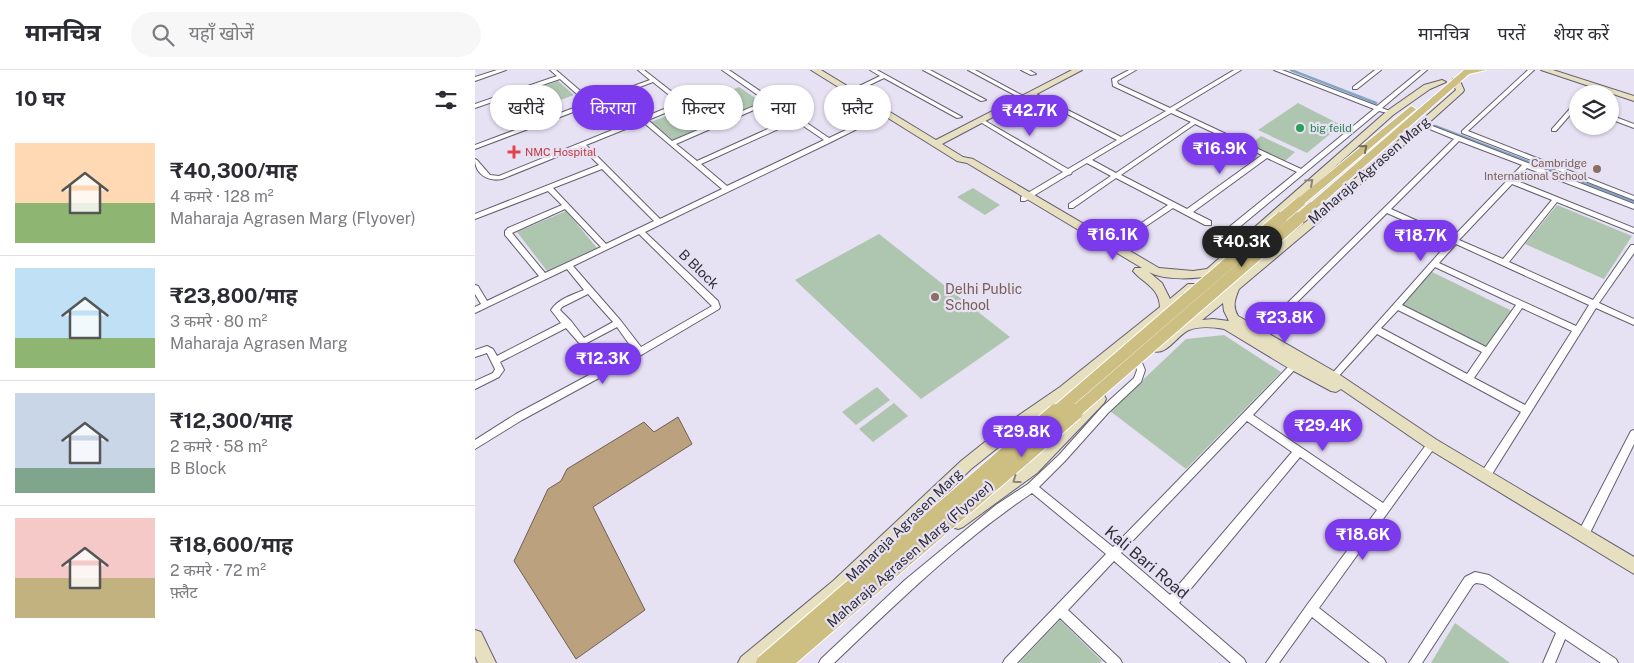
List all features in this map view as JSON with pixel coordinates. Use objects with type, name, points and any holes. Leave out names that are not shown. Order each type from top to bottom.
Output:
[{"type":"main road","points":[[815,70],[840,85]]},
{"type":"main road","points":[[932,141],[980,120],[1063,70]]},
{"type":"main road","points":[[932,141],[1078,70]]},
{"type":"main road","points":[[1442,82],[1454,70]]},
{"type":"main road","points":[[1468,71],[1482,70]]},
{"type":"main road","points":[[1545,70],[1592,85]]},
{"type":"main road","points":[[1557,70],[1634,97]]},
{"type":"main road","name":"Maharaja Agrasen Marg (Flyover)","points":[[764,663],[1430,98],[1468,71]]},
{"type":"main road","name":"Maharaja Agrasen Marg","points":[[790,663],[919,550],[1032,469],[1057,445],[1088,409],[1138,362],[1184,328],[1262,264],[1460,90],[1456,81]]},
{"type":"main road","name":"Maharaja Agrasen Marg (Flyover)","points":[[783,663],[1430,98],[1442,82]]},
{"type":"main road","name":"Maharaja Agrasen Marg","points":[[747,663],[839,587],[966,465],[1020,422],[1065,391],[1210,272],[1390,113],[1427,87],[1442,82]]},
{"type":"main road","points":[[1619,93],[1634,97]]},
{"type":"main road","points":[[891,116],[960,159],[963,164],[1026,197],[1157,272],[1193,275],[1210,272]]},
{"type":"main road","points":[[1026,197],[1151,279],[1163,290],[1166,300],[1165,308]]},
{"type":"main road","points":[[1235,249],[1262,264]]},
{"type":"main road","points":[[1237,285],[1228,302],[1229,312],[1234,319],[1294,366],[1365,400]]},
{"type":"main road","points":[[1184,328],[1197,324],[1227,325],[1333,377],[1432,444],[1634,566]]},
{"type":"main road","points":[[1065,391],[1016,437],[1015,444],[1019,452],[1029,455],[1034,454],[1065,425],[1079,421]]},
{"type":"main road","points":[[916,513],[915,528],[923,534],[941,534]]},
{"type":"main road","points":[[475,638],[487,663]]},
{"type":"street","points":[[475,79],[503,70]]},
{"type":"street","points":[[553,70],[572,87]]},
{"type":"street","points":[[641,70],[682,102],[679,106],[654,116]]},
{"type":"street","points":[[725,70],[753,89]]},
{"type":"street","points":[[875,70],[959,117]]},
{"type":"street","points":[[925,70],[983,100]]},
{"type":"street","points":[[971,70],[1122,140]]},
{"type":"street","points":[[1024,70],[1033,74]]},
{"type":"street","points":[[1133,70],[1113,82],[1301,171]]},
{"type":"street","points":[[1026,197],[1069,173],[1238,70]]},
{"type":"street","points":[[1277,70],[1390,113]]},
{"type":"street","points":[[1355,88],[1378,70]]},
{"type":"street","points":[[1235,249],[1226,234],[1424,70]]},
{"type":"street","points":[[1531,70],[1463,132],[1634,198]]},
{"type":"street","points":[[865,85],[884,76]]},
{"type":"street","points":[[475,106],[561,77]]},
{"type":"street","points":[[642,85],[655,80]]},
{"type":"street","points":[[671,143],[753,107]]},
{"type":"street","points":[[475,148],[572,112]]},
{"type":"street","points":[[1554,130],[1569,114]]},
{"type":"street","points":[[980,120],[1069,173]]},
{"type":"street","points":[[1619,120],[1634,126]]},
{"type":"street","points":[[1071,206],[1195,122]]},
{"type":"street","points":[[1422,124],[1634,207]]},
{"type":"street","points":[[654,129],[727,190]]},
{"type":"street","points":[[475,161],[487,178],[493,179],[618,130]]},
{"type":"street","points":[[696,164],[771,130]]},
{"type":"street","points":[[814,130],[829,141]]},
{"type":"street","points":[[475,310],[851,130]]},
{"type":"street","points":[[1256,338],[1458,138]]},
{"type":"street","points":[[581,144],[659,222]]},
{"type":"street","points":[[1187,213],[1266,155]]},
{"type":"street","points":[[1088,161],[1208,223]]},
{"type":"street","points":[[1333,377],[1377,330],[1455,240],[1526,165]]},
{"type":"street","points":[[475,217],[603,166]]},
{"type":"street","points":[[1511,181],[1634,231]]},
{"type":"street","points":[[549,188],[605,248]]},
{"type":"street","points":[[1504,263],[1556,199]]},
{"type":"street","points":[[1124,239],[1172,205]]},
{"type":"street","points":[[544,277],[508,233],[566,206]]},
{"type":"street","points":[[1385,209],[1634,322]]},
{"type":"street","name":"B Block","points":[[475,445],[519,416],[640,352],[716,307],[715,303],[640,231]]},
{"type":"street","points":[[1485,476],[1577,330],[1634,247]]},
{"type":"street","points":[[1434,264],[1577,330]]},
{"type":"street","points":[[568,266],[640,352]]},
{"type":"street","points":[[475,288],[486,305]]},
{"type":"street","points":[[590,290],[556,307],[555,310],[583,342],[618,324]]},
{"type":"street","points":[[1468,379],[1521,304]]},
{"type":"street","points":[[1397,306],[1487,351]]},
{"type":"street","points":[[496,360],[568,323]]},
{"type":"street","points":[[1377,330],[1526,410]]},
{"type":"street","points":[[475,354],[487,350],[490,351],[496,360],[499,372],[475,385]]},
{"type":"street","points":[[825,663],[909,584],[1000,508],[1032,487],[1062,458],[1105,410],[1138,380],[1141,370],[1138,362]]},
{"type":"street","points":[[1009,663],[1294,366]]},
{"type":"street","points":[[1247,416],[1384,510]]},
{"type":"street","points":[[1583,536],[1634,434]]},
{"type":"street","points":[[1272,663],[1432,444]]},
{"type":"street","points":[[1171,603],[1299,451]]},
{"type":"street","name":"Kali Bari Road","points":[[1032,487],[1114,554],[1240,663]]},
{"type":"street","points":[[1415,663],[1469,581],[1475,577],[1485,578],[1612,663]]},
{"type":"street","points":[[1060,610],[1115,663]]},
{"type":"street","points":[[1311,610],[1380,663]]},
{"type":"street","points":[[1549,663],[1563,630]]},
{"type":"green space","points":[[558,81],[572,93],[572,96],[562,99],[562,85],[546,85]]},
{"type":"green space","points":[[743,90],[753,97],[753,105],[743,110]]},
{"type":"green space","name":"big feild","points":[[1298,103],[1341,125],[1307,153],[1258,130]]},
{"type":"green space","points":[[664,117],[664,130],[696,130],[673,140],[654,124],[654,121]]},
{"type":"green space","points":[[1261,136],[1295,152],[1285,161],[1250,145]]},
{"type":"green space","points":[[973,188],[1000,205],[985,215],[957,197]]},
{"type":"green space","points":[[1557,205],[1632,236],[1604,279],[1525,244]]},
{"type":"green space","points":[[566,211],[597,248],[547,271],[517,232]]},
{"type":"green space","points":[[879,234],[1010,337],[921,399],[795,280]]},
{"type":"green space","points":[[1432,272],[1512,311],[1483,350],[1401,306]]},
{"type":"green space","points":[[1224,335],[1281,372],[1186,469],[1110,411],[1186,339]]},
{"type":"green space","points":[[877,387],[890,400],[856,425],[842,412]]},
{"type":"green space","points":[[894,403],[908,416],[873,442],[859,429]]},
{"type":"green space","points":[[1060,620],[1102,661],[1100,663],[1019,663]]},
{"type":"green space","points":[[1455,623],[1510,663],[1431,663]]},
{"type":"building","points":[[678,417],[692,444],[593,507],[645,610],[576,659],[514,561],[548,489],[561,481],[567,469],[644,422],[654,432]]},
{"type":"waterway","points":[[1291,70],[1376,103]]},
{"type":"waterway","points":[[1435,126],[1634,202]]},
{"type":"place","name":"big feild","points":[[1300,128]]},
{"type":"place","name":"NMC Hospital","points":[[514,152]]},
{"type":"place","name":"Cambridge International School","points":[[1597,169]]},
{"type":"place","name":"Delhi Public School","points":[[935,297]]}]
